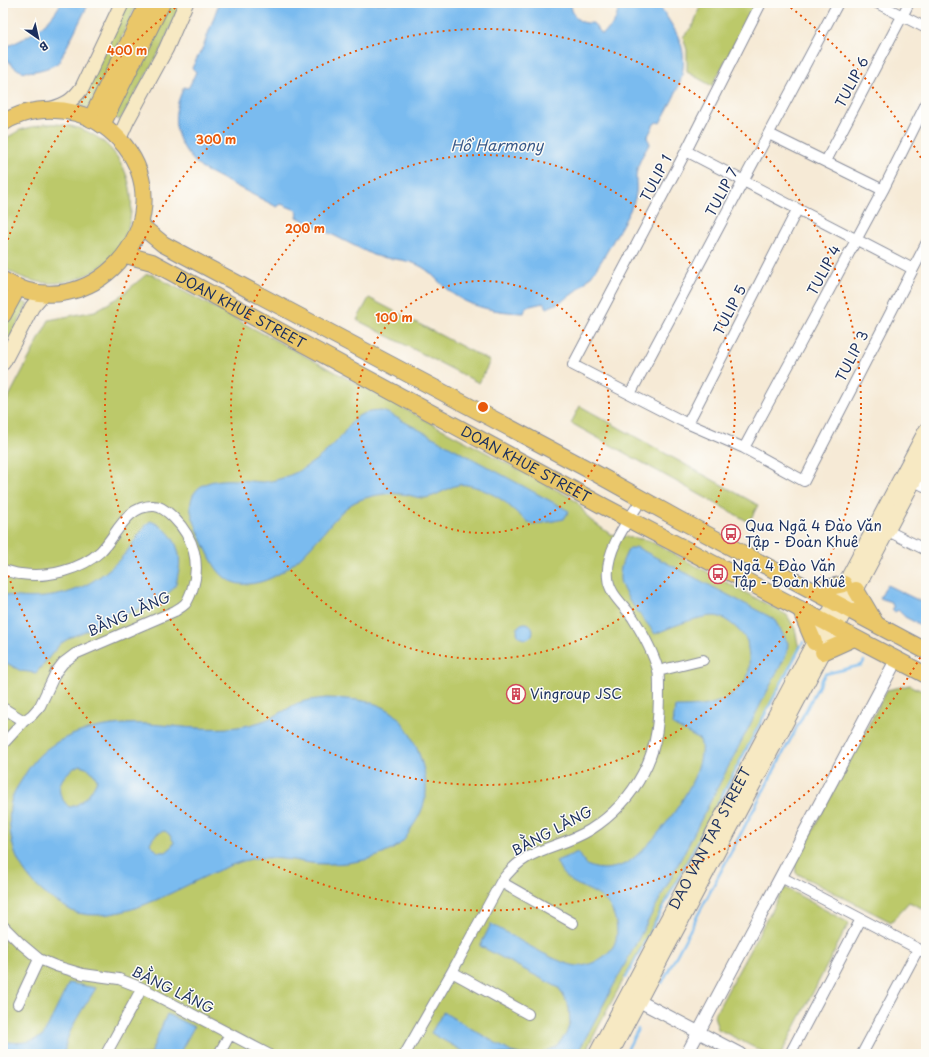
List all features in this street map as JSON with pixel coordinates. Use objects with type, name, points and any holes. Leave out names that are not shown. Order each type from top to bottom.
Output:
[{"type":"main road","points":[[51,109],[63,105],[73,99],[82,88],[122,3]]},
{"type":"main road","points":[[96,122],[148,3]]},
{"type":"main road","points":[[96,122],[162,3]]},
{"type":"main road","points":[[119,140],[127,121],[166,49],[186,3]]},
{"type":"main road","points":[[3,123],[21,114],[36,110],[67,110],[82,114],[96,122],[119,140],[132,158],[141,180],[143,195],[143,210],[140,225],[134,241],[126,255],[116,267],[90,285],[75,291],[43,294],[24,290],[7,284],[3,315]]},
{"type":"main road","name":"DOAN KHUE STREET","points":[[140,225],[163,244],[596,473],[926,651]]},
{"type":"main road","name":"DOAN KHUE STREET","points":[[126,255],[152,262],[629,520],[926,675]]},
{"type":"main road","points":[[3,363],[32,307],[43,294]]},
{"type":"main road","points":[[850,587],[926,430]]},
{"type":"main road","points":[[813,591],[850,587],[920,484],[926,458]]},
{"type":"main road","points":[[850,587],[876,624]]},
{"type":"main road","name":"DAO VAN TAP STREET","points":[[611,1054],[850,587]]},
{"type":"main road","points":[[800,609],[819,647],[854,638]]},
{"type":"main road","name":"DAO VAN TAP STREET","points":[[596,1054],[819,647]]},
{"type":"street","name":"TULIP 1","points":[[630,394],[573,365],[686,151],[761,3]]},
{"type":"street","name":"TULIP 7","points":[[630,394],[838,3]]},
{"type":"street","points":[[877,3],[926,28]]},
{"type":"street","name":"TULIP 6","points":[[826,161],[909,3]]},
{"type":"street","name":"TULIP 4","points":[[744,448],[883,190],[926,104]]},
{"type":"street","points":[[769,134],[883,190]]},
{"type":"street","points":[[686,151],[743,182],[913,269]]},
{"type":"street","name":"TULIP 5","points":[[688,423],[798,210]]},
{"type":"street","name":"TULIP 3","points":[[744,448],[804,481],[926,244]]},
{"type":"street","points":[[630,394],[688,423],[744,448]]},
{"type":"street","name":"BẰNG LĂNG","points":[[405,1054],[508,872],[524,858],[590,830],[607,817],[628,796],[644,772],[653,750],[657,731],[659,709],[658,671],[639,628],[619,602],[609,585],[608,571],[611,551],[642,499]]},
{"type":"street","name":"BẰNG LĂNG","points":[[3,570],[20,574],[43,575],[66,570],[86,562],[100,552],[130,514],[141,507],[155,505],[168,512],[178,522],[193,546],[196,557],[194,583],[186,604],[175,611],[75,654],[63,663],[56,672],[40,706],[3,744]]},
{"type":"street","points":[[888,531],[926,550]]},
{"type":"street","points":[[658,671],[703,660]]},
{"type":"street","points":[[687,1054],[896,660]]},
{"type":"street","points":[[3,708],[24,721]]},
{"type":"street","points":[[781,877],[922,951],[862,1054]]},
{"type":"street","points":[[501,882],[573,923]]},
{"type":"street","points":[[790,1054],[861,919]]},
{"type":"street","name":"BẰNG LĂNG","points":[[3,926],[39,959],[83,974],[119,979],[142,988],[268,1054]]},
{"type":"street","points":[[18,1004],[39,959]]},
{"type":"street","points":[[452,972],[528,1014]]},
{"type":"street","points":[[106,1054],[142,988]]},
{"type":"street","points":[[639,1001],[740,1054]]},
{"type":"street","points":[[219,1054],[230,1034]]},
{"type":"green space","points":[[127,3],[137,3],[99,88],[89,107],[83,108],[79,102]]},
{"type":"green space","points":[[171,3],[181,3],[161,49],[120,120],[116,118],[115,114],[152,45]]},
{"type":"green space","points":[[701,3],[756,3],[712,86],[687,72],[687,50],[683,37],[694,24]]},
{"type":"green space","points":[[44,124],[79,128],[105,144],[123,167],[131,194],[129,223],[118,249],[96,270],[64,282],[56,283],[40,282],[24,278],[3,267],[3,140],[20,130]]},
{"type":"green space","points":[[147,274],[153,275],[568,496],[576,501],[589,519],[610,534],[648,540],[787,615],[795,629],[799,649],[584,1054],[3,1054],[3,408],[49,320],[95,311],[118,298]]},
{"type":"green space","points":[[369,298],[490,361],[479,383],[357,320]]},
{"type":"green space","points":[[17,300],[28,304],[3,351],[3,326]]},
{"type":"green space","points":[[580,406],[758,505],[749,522],[571,423]]},
{"type":"green space","points":[[910,685],[926,693],[926,910],[909,902],[891,922],[796,873],[795,864],[887,690]]},
{"type":"green space","points":[[784,887],[849,923],[781,1054],[767,1054],[718,1029],[714,1016]]},
{"type":"water","points":[[61,3],[89,3],[59,62],[45,68],[28,72],[17,69],[3,55],[3,48],[36,31],[50,18]]},
{"type":"water","name":"Hồ Harmony","points":[[219,3],[571,3],[571,8],[577,19],[584,23],[593,23],[602,34],[613,25],[617,17],[618,3],[658,3],[673,26],[680,41],[683,52],[682,73],[675,94],[660,123],[657,122],[654,124],[647,138],[650,143],[639,163],[636,177],[636,195],[631,208],[596,269],[581,287],[572,295],[560,302],[547,308],[543,303],[526,307],[524,313],[504,312],[484,308],[457,297],[422,267],[407,261],[373,255],[297,217],[298,214],[296,210],[281,204],[277,207],[201,168],[192,159],[180,140],[175,121],[176,110],[184,87],[189,87],[196,72],[192,68],[204,45]]},
{"type":"water","points":[[375,411],[382,411],[569,511],[564,519],[533,525],[496,496],[469,485],[453,486],[426,498],[406,494],[371,496],[355,502],[346,508],[300,558],[281,573],[271,578],[260,582],[242,584],[231,581],[218,571],[200,536],[192,515],[191,504],[193,496],[201,486],[208,483],[226,480],[265,482],[288,476],[308,466],[326,451],[337,441],[358,416]]},
{"type":"water","points":[[150,521],[171,535],[178,550],[179,566],[176,583],[171,591],[155,602],[71,637],[60,644],[36,673],[21,671],[3,661],[3,594],[34,598],[45,597],[67,593],[86,585],[101,576],[119,561]]},
{"type":"water","points":[[636,547],[774,619],[788,643],[787,653],[672,876],[577,1054],[540,1054],[556,1047],[566,1034],[570,1022],[569,1008],[559,988],[480,946],[491,924],[549,956],[572,965],[581,966],[590,964],[608,953],[614,945],[617,935],[614,914],[609,905],[600,896],[566,878],[556,861],[578,852],[585,862],[593,868],[612,868],[625,864],[650,843],[677,808],[688,789],[697,771],[701,754],[700,740],[673,725],[675,707],[704,706],[725,699],[741,686],[747,678],[749,672],[747,641],[735,627],[720,617],[714,616],[697,619],[655,634],[633,606],[623,590],[621,582],[621,565],[628,550]]},
{"type":"water","points":[[887,585],[926,604],[926,628],[905,617],[898,610],[895,612],[892,609],[894,608],[891,602],[880,598]]},
{"type":"water","points":[[525,623],[532,628],[533,631],[528,638],[525,639],[518,634],[517,631],[522,624]]},
{"type":"water","points":[[327,698],[370,702],[386,708],[400,720],[406,728],[421,761],[426,783],[426,793],[423,807],[404,840],[383,854],[364,860],[335,864],[317,864],[272,858],[251,859],[230,866],[143,905],[121,912],[99,915],[77,913],[53,899],[36,886],[19,862],[13,847],[9,820],[13,795],[36,759],[59,741],[88,730],[118,725],[148,724],[193,728],[227,728],[244,726],[266,720],[294,705],[311,700]],"holes":[[[79,765],[90,770],[97,780],[82,801],[69,807],[60,795],[60,783],[67,773]],[[165,831],[174,842],[171,848],[166,852],[158,852],[150,844],[156,835]]]},
{"type":"water","points":[[69,983],[96,988],[71,1029],[65,1046],[65,1054],[3,1054],[3,1041],[23,1042],[43,1036]]},
{"type":"water","points":[[443,1012],[511,1052],[519,1054],[468,1054],[464,1052],[431,1033]]},
{"type":"water","points":[[167,1014],[194,1027],[179,1054],[150,1054]]},
{"type":"waterway","points":[[626,978],[803,642]]},
{"type":"waterway","points":[[662,983],[825,674],[862,665],[864,661]]},
{"type":"waterway","points":[[625,1054],[638,1029]]},
{"type":"place","name":"Qua Ngã 4 Đào Văn Tập - Đoàn Khuê","points":[[731,534]]},
{"type":"place","name":"Ngã 4 Đào Văn Tập - Đoàn Khuê","points":[[718,574]]},
{"type":"place","name":"Vingroup JSC","points":[[516,694]]}]
